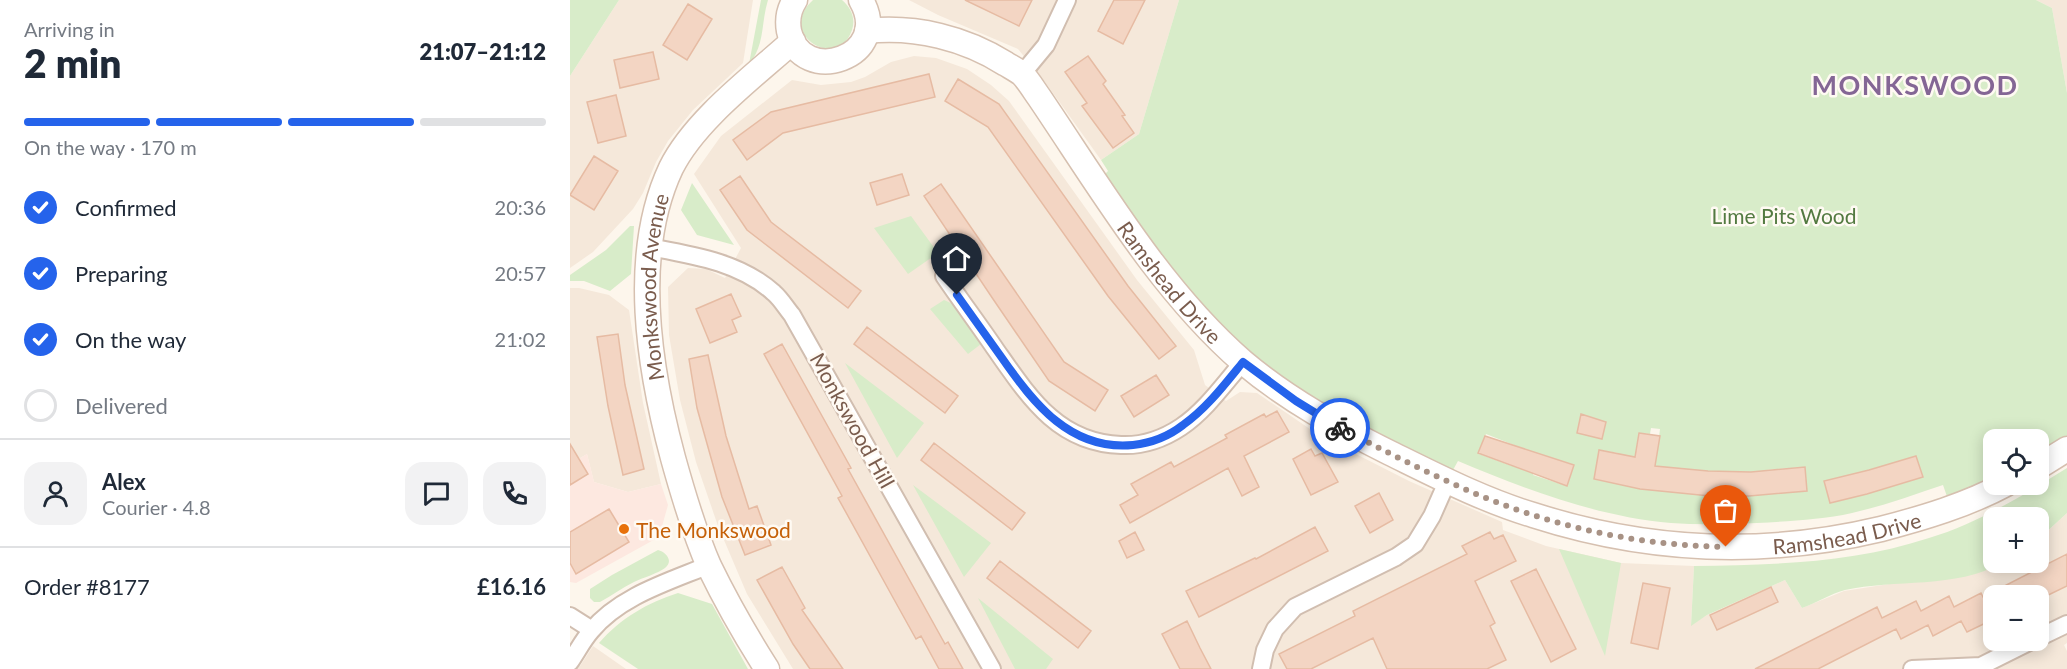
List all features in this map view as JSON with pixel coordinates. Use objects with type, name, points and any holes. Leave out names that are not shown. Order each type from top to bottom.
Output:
[{"type":"street","points":[[795,0],[789,14],[788,25],[793,40],[803,53],[823,62],[846,57],[862,42],[867,31],[868,19],[861,0]]},
{"type":"street","points":[[1022,74],[1046,45],[1067,0]]},
{"type":"street","name":"Ramshead Drive","points":[[867,31],[909,30],[951,38],[990,54],[1022,74],[1147,254],[1192,310],[1243,362],[1296,401],[1328,421],[1448,482],[1531,515],[1605,534],[1657,544],[1726,547],[1808,543],[1857,534],[1904,523],[1951,508],[1983,494]]},
{"type":"street","name":"Monkswood Avenue","points":[[767,669],[746,636],[709,565],[682,494],[663,419],[649,344],[647,316],[649,248],[662,193],[672,167],[687,144],[704,121],[793,40]]},
{"type":"street","name":"Monkswood Hill","points":[[649,248],[700,256],[728,265],[773,292],[792,315],[992,669]]},
{"type":"street","points":[[944,276],[1023,388],[1040,408],[1067,430],[1095,442],[1125,446],[1140,444],[1169,434],[1194,417],[1243,362]]},
{"type":"street","points":[[2049,460],[2067,448]]},
{"type":"street","points":[[1261,669],[1264,650],[1275,629],[1294,607],[1396,557],[1415,544],[1432,516],[1448,482]]},
{"type":"street","points":[[570,662],[592,630],[616,608],[635,596],[709,565]]},
{"type":"street","points":[[570,616],[592,630]]},
{"type":"street","points":[[2049,633],[2067,624]]},
{"type":"street","points":[[1912,669],[1981,666],[2011,651]]},
{"type":"shaded area","points":[[619,0],[753,0],[743,63],[693,110],[668,141],[633,209],[593,252],[570,268],[570,76]]},
{"type":"shaded area","points":[[909,0],[1179,0],[1139,134],[1101,160],[1045,82],[1018,49]]},
{"type":"shaded area","points":[[2036,0],[2067,0],[2067,93],[2052,8]]},
{"type":"shaded area","points":[[914,56],[936,58],[967,69],[991,85],[1009,101],[1137,280],[1194,350],[1205,385],[1226,401],[1240,392],[1257,393],[1310,429],[1346,449],[1409,481],[1502,522],[1503,530],[1546,546],[1621,563],[1694,566],[1691,625],[1707,615],[1785,580],[1802,608],[1844,591],[1983,569],[1983,573],[2049,573],[2049,530],[2067,513],[2067,643],[2064,645],[2067,651],[2067,669],[793,669],[747,594],[718,526],[696,462],[680,400],[669,335],[668,287],[688,268],[706,269],[725,278],[741,248],[694,174],[721,136],[792,80],[821,85],[851,82],[891,62]]},
{"type":"shaded area","points":[[570,288],[609,295],[629,310],[643,403],[661,484],[628,492],[594,482],[587,454],[570,464]]},
{"type":"shaded area","points":[[587,454],[594,482],[628,492],[661,484],[668,505],[659,537],[576,583],[570,582],[570,464]]},
{"type":"shaded area","points":[[593,646],[626,669],[570,669],[570,659],[580,666]]},
{"type":"green space","points":[[570,0],[619,0],[570,76]]},
{"type":"green space","points":[[761,0],[768,0],[762,34],[758,50],[749,64]]},
{"type":"green space","points":[[813,0],[842,0],[852,14],[852,30],[845,42],[835,48],[823,48],[813,44],[805,36],[801,25],[803,13]]},
{"type":"green space","name":"Lime Pits Wood","points":[[1179,0],[2036,0],[2052,8],[2067,93],[2067,449],[2049,461],[2049,429],[1983,429],[1983,490],[1951,508],[1943,485],[1887,504],[1840,515],[1805,520],[1746,523],[1682,524],[1616,515],[1509,482],[1458,461],[1453,470],[1364,426],[1307,394],[1253,355],[1228,333],[1193,297],[1162,257],[1105,174],[1108,171],[1101,160],[1139,134]],"holes":[[[1651,428],[1660,429],[1657,453],[1646,458],[1635,457],[1639,433],[1650,434]],[[1486,434],[1519,447],[1512,466],[1479,454]],[[1600,450],[1618,453],[1617,459],[1632,487],[1594,479]],[[1540,454],[1574,465],[1567,486],[1533,475]],[[1916,456],[1922,477],[1879,468]],[[1805,467],[1807,491],[1768,494],[1766,470]],[[1710,471],[1749,472],[1749,496],[1710,496]],[[1862,472],[1867,494],[1830,503],[1824,481]]]},
{"type":"green space","points":[[692,183],[734,245],[697,235],[681,210]]},
{"type":"green space","points":[[911,216],[938,253],[908,274],[874,228]]},
{"type":"green space","points":[[630,226],[634,226],[631,274],[610,291],[584,281],[570,281],[570,275],[606,250]]},
{"type":"green space","points":[[944,300],[953,304],[981,344],[968,354],[930,309]]},
{"type":"green space","points":[[845,363],[924,423],[897,458]]},
{"type":"green space","points":[[2067,468],[2067,513],[2049,530],[2049,507],[2000,507],[2022,495],[2049,495],[2049,479]]},
{"type":"green space","points":[[913,485],[991,543],[964,577]]},
{"type":"green space","points":[[1983,516],[1983,571],[1945,580],[1845,590],[1802,608],[1785,580],[1707,615],[1691,626],[1694,566],[1753,565],[1842,558],[1900,546],[1965,525]]},
{"type":"green space","points":[[1559,549],[1621,563],[1605,656]]},
{"type":"green space","points":[[658,550],[668,557],[669,563],[665,568],[634,582],[600,602],[594,602],[590,598],[590,589]]},
{"type":"green space","points":[[678,593],[712,604],[748,669],[638,669],[599,643],[635,612]]},
{"type":"green space","points":[[978,598],[1053,659],[1046,669],[1015,669]]},
{"type":"building","points":[[965,0],[1032,0],[1019,26]]},
{"type":"building","points":[[1114,0],[1145,0],[1123,44],[1098,31]]},
{"type":"building","points":[[688,4],[712,19],[687,60],[663,45]]},
{"type":"building","points":[[653,52],[659,79],[620,88],[614,60]]},
{"type":"building","points":[[1088,56],[1106,81],[1103,84],[1125,115],[1122,116],[1134,133],[1113,148],[1082,106],[1087,103],[1065,72]]},
{"type":"building","points":[[929,74],[935,97],[783,133],[747,160],[733,140],[771,112]]},
{"type":"building","points":[[958,79],[999,104],[1128,286],[1176,346],[1159,359],[1108,296],[988,127],[945,101]]},
{"type":"building","points":[[616,95],[626,136],[598,143],[587,102]]},
{"type":"building","points":[[594,156],[618,171],[594,210],[570,195]]},
{"type":"building","points":[[902,174],[909,195],[877,205],[870,183]]},
{"type":"building","points":[[740,176],[771,222],[861,291],[848,308],[747,230],[720,190]]},
{"type":"building","points":[[941,184],[1064,362],[1108,390],[1095,411],[1049,381],[993,299],[924,196]]},
{"type":"building","points":[[731,294],[741,316],[732,320],[737,332],[710,343],[696,309]]},
{"type":"building","points":[[867,327],[958,396],[945,413],[854,344]]},
{"type":"building","points":[[618,334],[625,385],[644,469],[623,475],[608,406],[597,337]]},
{"type":"building","points":[[782,344],[945,644],[948,642],[963,669],[939,669],[921,636],[916,639],[838,498],[842,496],[764,354]]},
{"type":"building","points":[[708,355],[726,436],[749,509],[757,506],[771,545],[745,555],[722,497],[697,408],[689,359]]},
{"type":"building","points":[[1156,375],[1169,395],[1134,417],[1121,396]]},
{"type":"building","points":[[1277,411],[1289,432],[1244,456],[1259,487],[1242,496],[1228,468],[1130,523],[1120,505],[1138,495],[1131,484],[1171,462],[1174,467],[1227,438],[1225,435],[1264,414],[1266,417]]},
{"type":"building","points":[[1581,414],[1606,422],[1602,439],[1577,433]]},
{"type":"building","points":[[1639,433],[1660,436],[1655,466],[1751,472],[1805,467],[1807,491],[1749,496],[1710,496],[1640,489],[1594,479],[1599,450],[1635,457]]},
{"type":"building","points":[[1485,436],[1574,465],[1567,486],[1478,453]]},
{"type":"building","points":[[934,443],[1025,513],[1012,530],[921,460]]},
{"type":"building","points":[[570,444],[588,474],[570,485]]},
{"type":"building","points":[[1311,449],[1315,456],[1322,453],[1338,482],[1311,495],[1293,459]]},
{"type":"building","points":[[1916,456],[1923,477],[1830,503],[1824,481]]},
{"type":"building","points":[[1379,493],[1393,520],[1370,533],[1355,506]]},
{"type":"building","points":[[609,509],[629,542],[576,574],[570,563],[570,532]]},
{"type":"building","points":[[1315,527],[1328,551],[1199,617],[1186,591],[1256,559]]},
{"type":"building","points":[[1135,532],[1144,550],[1127,558],[1119,541]]},
{"type":"building","points":[[1490,532],[1494,539],[1503,535],[1516,561],[1475,581],[1495,623],[1490,626],[1506,660],[1487,669],[1387,669],[1373,638],[1311,669],[1287,669],[1279,654],[1355,616],[1353,611],[1467,554],[1462,546]]},
{"type":"building","points":[[2067,554],[2067,586],[2049,595],[2049,585],[2006,585],[2030,573],[2049,573],[2049,563]]},
{"type":"building","points":[[1000,561],[1091,631],[1078,648],[987,578]]},
{"type":"building","points":[[782,567],[805,608],[802,610],[843,669],[810,669],[793,644],[757,580]]},
{"type":"building","points":[[1536,569],[1576,649],[1551,662],[1511,581]]},
{"type":"building","points":[[1643,583],[1670,588],[1658,649],[1631,643]]},
{"type":"building","points":[[1771,587],[1778,602],[1717,630],[1710,615]]},
{"type":"building","points":[[1981,593],[1983,624],[1967,632],[1961,621],[1933,636],[1928,625],[1901,639],[1896,629],[1818,669],[1755,669],[1877,607],[1882,618],[1916,601],[1921,611],[1949,596],[1954,607]]},
{"type":"building","points":[[1187,621],[1211,669],[1180,669],[1162,634]]},
{"type":"way so far","points":[[1340,428],[1448,482],[1531,515],[1605,534],[1657,544],[1726,547]]},
{"type":"place","name":"The Monkswood","points":[[624,529]]},
{"type":"district","name":"MONKSWOOD","points":[[1915,84]]},
{"type":"route","points":[[957,295],[1023,388],[1040,408],[1067,430],[1095,442],[1125,446],[1155,440],[1169,434],[1194,417],[1243,362],[1296,401],[1340,428]]}]
